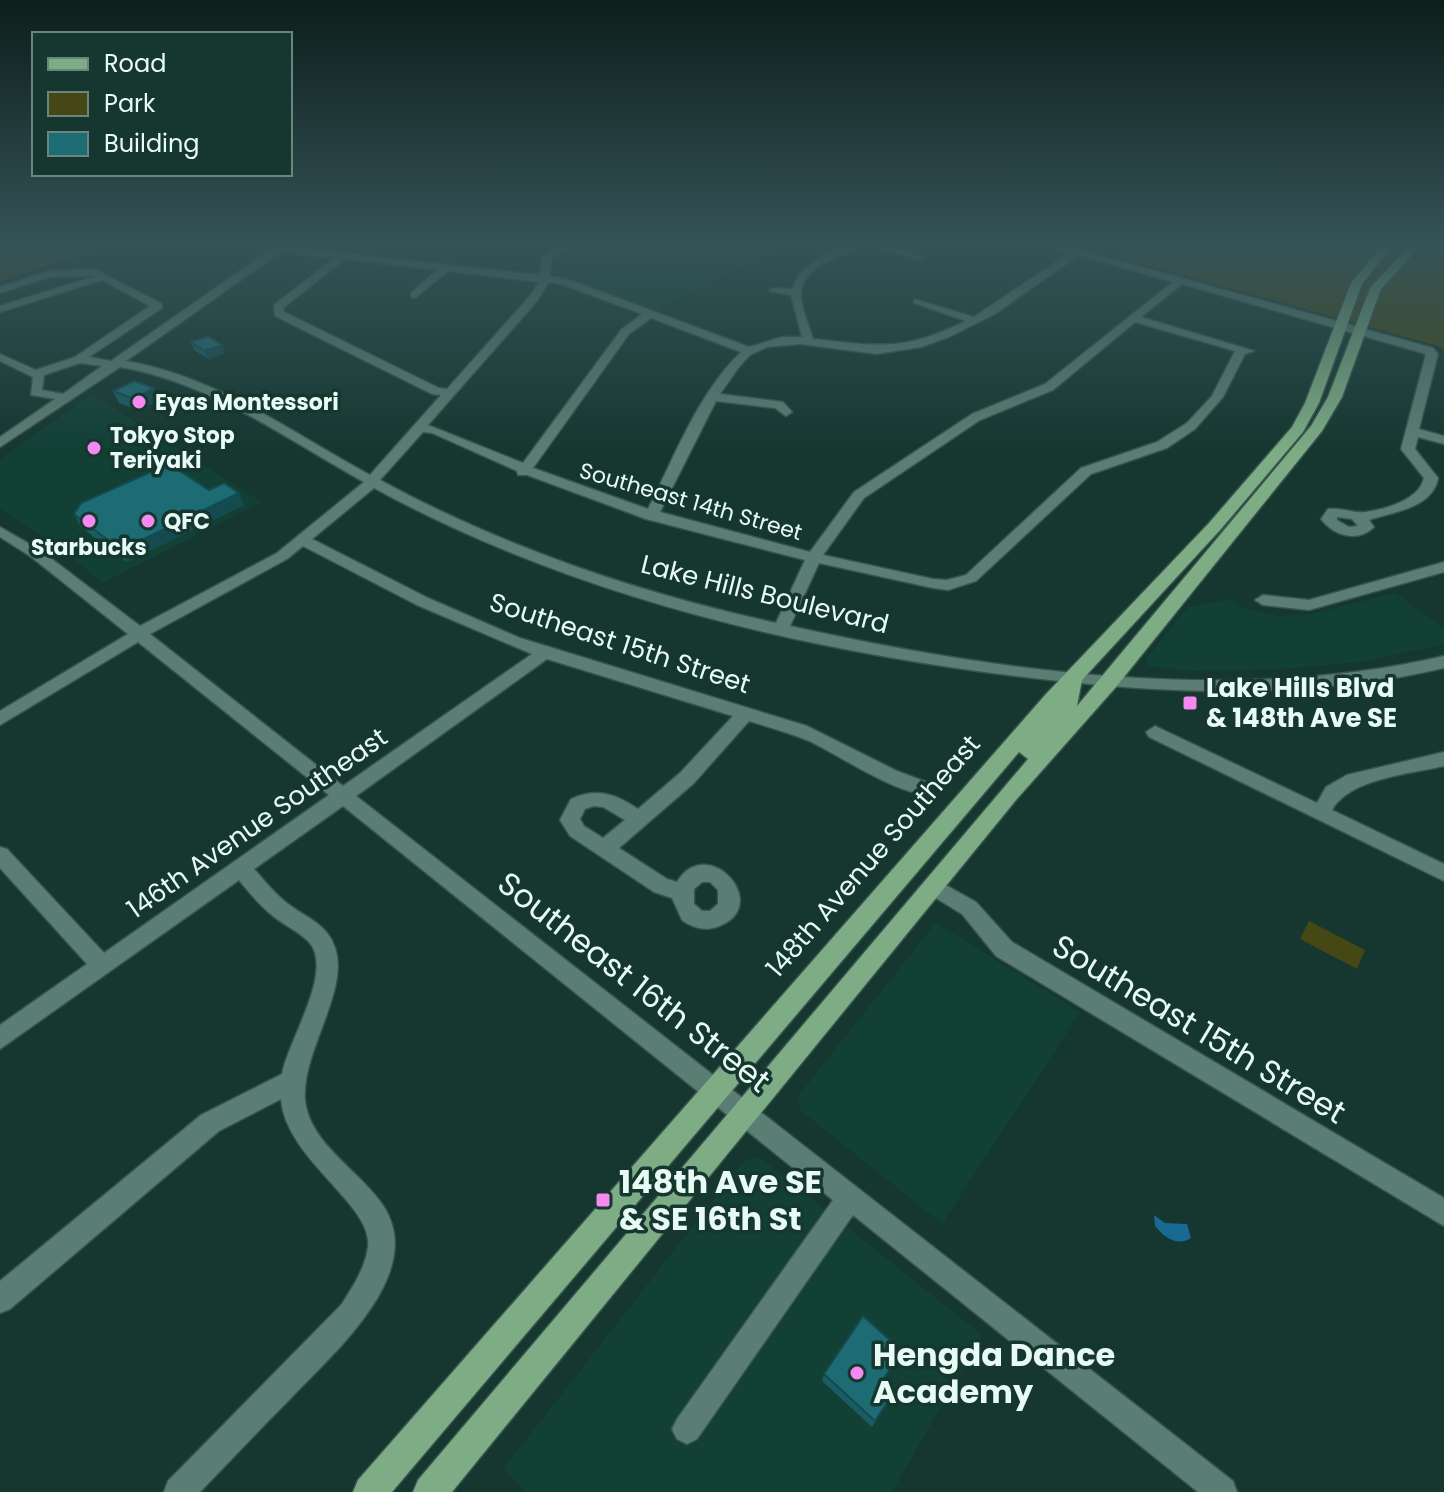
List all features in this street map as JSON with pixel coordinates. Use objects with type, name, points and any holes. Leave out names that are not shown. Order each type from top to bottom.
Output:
[{"type":"main road","name":"148th Avenue Southeast","points":[[430,1492],[1009,794],[1109,682],[1317,428],[1335,397],[1355,313]]},
{"type":"main road","name":"148th Avenue Southeast","points":[[370,1492],[1073,677],[1215,526],[1298,429],[1361,313]]},
{"type":"main road","points":[[1106,645],[1109,652],[1104,671],[1109,682]]},
{"type":"main road","points":[[1009,794],[1013,770],[1067,706],[1073,677]]},
{"type":"street","points":[[35,374],[79,359],[148,313]]},
{"type":"street","points":[[0,443],[190,313]]},
{"type":"street","points":[[278,313],[284,319],[436,391],[451,393]]},
{"type":"street","points":[[0,719],[139,634],[304,541],[372,481],[521,313]]},
{"type":"street","points":[[645,313],[749,351],[808,341],[868,357],[916,345],[976,321],[988,313]]},
{"type":"street","points":[[801,313],[808,341]]},
{"type":"street","points":[[952,313],[976,321]]},
{"type":"street","points":[[781,629],[814,558],[853,503],[885,477],[976,417],[1039,393],[1143,313]]},
{"type":"street","points":[[1302,313],[1429,350],[1432,354],[1433,379],[1408,449],[1431,478],[1425,495],[1361,518]]},
{"type":"street","points":[[523,472],[625,332],[649,314]]},
{"type":"street","points":[[1135,319],[1244,351],[1217,397],[1191,426],[1162,445],[1137,455]]},
{"type":"street","points":[[651,516],[726,374],[749,351]]},
{"type":"street","points":[[0,357],[39,376],[35,392],[67,398]]},
{"type":"street","name":"Lake Hills Boulevard","points":[[79,359],[164,372],[200,385],[372,481],[448,519],[551,561],[655,595],[781,629],[946,663],[1109,682],[1197,688],[1376,676],[1444,662]]},
{"type":"street","points":[[714,397],[779,405],[786,412]]},
{"type":"street","name":"Southeast 14th Street","points":[[421,428],[435,430],[523,472],[651,516],[814,558],[937,584],[958,583],[982,569],[1086,471],[1137,455]]},
{"type":"street","points":[[1412,431],[1444,440]]},
{"type":"street","points":[[1137,455],[1149,464]]},
{"type":"street","name":"Southeast 16th Street","points":[[0,531],[35,553],[139,634],[1222,1492]]},
{"type":"street","name":"Southeast 15th Street","points":[[304,541],[404,594],[546,652],[803,732],[894,780],[922,788]]},
{"type":"street","points":[[1263,600],[1309,605],[1444,567]]},
{"type":"street","name":"146th Avenue Southeast","points":[[0,1038],[546,652]]},
{"type":"street","points":[[604,849],[687,778],[745,714]]},
{"type":"street","points":[[1155,732],[1444,873]]},
{"type":"street","points":[[1321,813],[1333,792],[1354,780],[1444,759]]},
{"type":"street","points":[[638,819],[606,799],[591,798],[578,804],[570,814],[572,826],[604,849],[661,886],[681,892]]},
{"type":"street","points":[[0,855],[102,966]]},
{"type":"street","points":[[179,1492],[352,1314],[375,1282],[383,1243],[375,1215],[357,1190],[310,1140],[294,1107],[291,1082],[296,1052],[319,1002],[326,950],[320,940],[278,908],[241,869]]},
{"type":"street","name":"Southeast 15th Street","points":[[933,886],[969,908],[1004,949],[1444,1213]]},
{"type":"street","points":[[0,1299],[210,1123],[291,1082]]},
{"type":"street","points":[[687,1429],[850,1198]]},
{"type":"shaded area","points":[[92,394],[262,502],[102,583],[59,547],[0,509],[0,459]]},
{"type":"shaded area","points":[[1395,593],[1444,628],[1444,644],[1361,662],[1280,669],[1189,671],[1149,666],[1146,659],[1188,607],[1231,599],[1245,609],[1279,616],[1311,614]]},
{"type":"shaded area","points":[[936,923],[1080,1012],[942,1224],[801,1111],[798,1096]]},
{"type":"shaded area","points":[[759,1157],[982,1335],[892,1492],[525,1492],[504,1468],[743,1162]]},
{"type":"green space","points":[[1317,313],[1444,313],[1444,352],[1441,347]]},
{"type":"green space","points":[[1309,921],[1365,950],[1357,969],[1300,939]]},
{"type":"water","points":[[1154,1215],[1165,1223],[1187,1224],[1191,1238],[1176,1241],[1167,1237],[1155,1226]]},
{"type":"building","points":[[208,336],[222,345],[205,351],[191,342]]},
{"type":"building","points":[[134,381],[154,388],[134,399],[113,391]]},
{"type":"building","name":"QFC","points":[[169,464],[209,490],[224,483],[239,493],[121,550],[74,514],[81,503]]},
{"type":"building","name":"Hengda Dance Academy","points":[[863,1316],[891,1341],[885,1349],[896,1359],[882,1382],[894,1392],[875,1421],[824,1374]]},
{"type":"place","name":"Eyas Montessori","points":[[139,402]]},
{"type":"place","name":"Tokyo Stop Teriyaki","points":[[94,448]]},
{"type":"place","name":"Starbucks","points":[[89,521]]},
{"type":"place","name":"QFC","points":[[148,521]]},
{"type":"place","name":"Lake Hills Blvd & 148th Ave SE","points":[[1190,703]]},
{"type":"place","name":"148th Ave SE & SE 16th St","points":[[603,1200]]},
{"type":"place","name":"Hengda Dance Academy","points":[[857,1373]]}]
